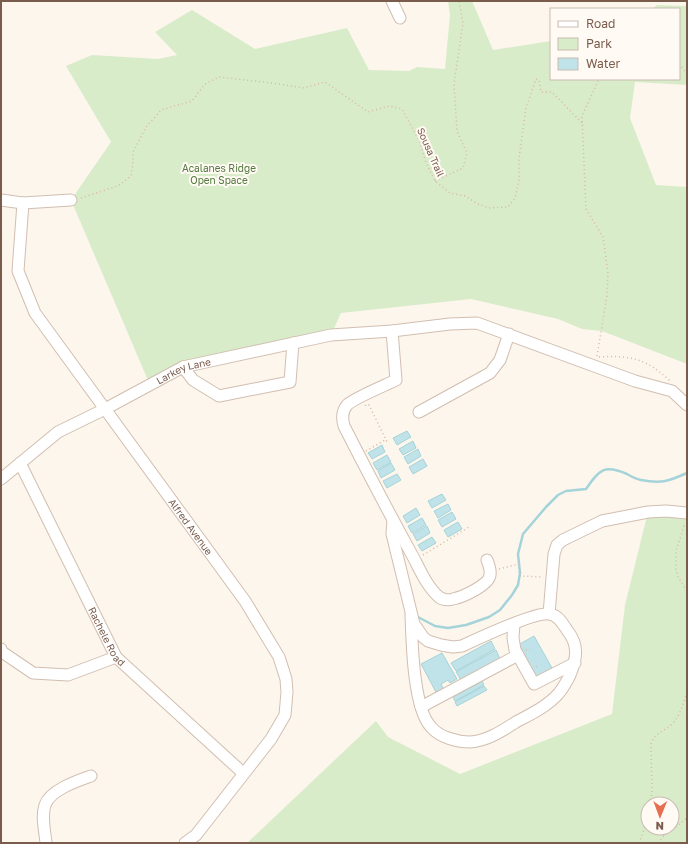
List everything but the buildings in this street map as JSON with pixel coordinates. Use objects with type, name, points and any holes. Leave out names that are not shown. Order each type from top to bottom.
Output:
[{"type":"street","points":[[392,1],[400,18]]},
{"type":"street","points":[[1,200],[23,202],[71,200]]},
{"type":"street","name":"Alfred Avenue","points":[[23,202],[18,271],[35,313],[245,601],[279,658],[286,679],[287,692],[285,715],[271,739],[196,835],[185,843]]},
{"type":"street","name":"Larkey Lane","points":[[1,479],[58,432],[105,409],[183,367],[330,335],[392,331],[450,324],[477,323],[635,381],[672,392],[687,405]]},
{"type":"street","points":[[392,331],[396,380],[358,398],[347,405],[342,419],[344,426],[415,560],[432,589],[440,598],[447,600],[454,599],[482,586],[487,582],[490,576],[490,567],[487,560]]},
{"type":"street","points":[[419,412],[490,373],[500,360],[510,334]]},
{"type":"street","points":[[183,367],[193,380],[219,396],[290,382],[293,343]]},
{"type":"street","name":"Rachele Road","points":[[20,463],[116,657],[243,773]]},
{"type":"street","points":[[550,614],[554,554],[557,545],[563,540],[602,521],[648,512],[666,511],[687,513]]},
{"type":"street","points":[[393,520],[392,534],[411,615],[414,624],[423,637],[428,641],[441,646],[462,646],[532,616],[550,614],[558,618],[572,635],[576,647],[575,663],[568,679],[559,693],[539,709],[499,733],[484,739],[469,742],[455,740],[442,735],[431,727],[424,716],[416,685],[411,615]]},
{"type":"street","points":[[514,624],[513,638],[515,650],[534,684],[575,663]]},
{"type":"street","points":[[1,649],[2,652],[33,673],[68,675],[116,657]]},
{"type":"street","points":[[421,707],[518,655]]},
{"type":"street","points":[[46,843],[44,819],[45,805],[53,795],[64,786],[91,776]]},
{"type":"path","points":[[435,181],[463,168],[467,153],[457,131],[454,84],[463,23],[459,1]]},
{"type":"path","points":[[680,65],[686,72],[687,76]]},
{"type":"path","name":"Sousa Trail","points":[[71,200],[118,186],[131,176],[133,152],[146,128],[160,110],[192,101],[204,84],[219,77],[304,88],[325,82],[368,112],[389,106],[402,109],[420,142],[426,163],[435,181],[450,193],[465,196],[478,204],[489,208],[508,207],[515,198],[518,187],[519,158],[526,108],[536,79],[539,80],[541,92],[552,92],[584,125]]},
{"type":"path","points":[[599,80],[582,116],[584,125],[586,209],[603,237],[608,273],[607,296],[597,358],[616,356],[633,358],[650,364],[672,382]]},
{"type":"path","points":[[358,398],[366,406],[369,405],[386,441],[359,455]]},
{"type":"path","points":[[687,523],[684,526],[676,551],[676,569],[678,577],[687,592]]},
{"type":"path","points":[[415,560],[469,527]]},
{"type":"path","points":[[490,572],[519,564],[520,576],[553,578]]},
{"type":"path","points":[[652,796],[651,744],[654,737],[673,723],[681,711],[687,691]]},
{"type":"path","points":[[658,843],[663,837],[687,818]]},
{"type":"green space","name":"Acalanes Ridge Open Space","points":[[448,1],[472,1],[493,50],[550,41],[550,80],[680,80],[680,8],[653,8],[657,5],[687,6],[687,85],[635,82],[630,118],[656,185],[687,187],[687,364],[602,331],[582,329],[558,319],[471,299],[341,313],[331,335],[183,367],[150,385],[71,200],[111,142],[66,66],[92,55],[158,59],[177,55],[155,32],[192,10],[255,49],[347,28],[369,70],[409,71],[417,67],[445,69],[450,15]]},
{"type":"green space","points":[[648,512],[687,513],[687,843],[247,843],[376,721],[388,737],[460,774],[612,714],[625,605]]},
{"type":"water","points":[[407,431],[411,437],[397,445],[393,438]]},
{"type":"water","points":[[413,441],[416,448],[403,455],[399,449]]},
{"type":"water","points":[[382,445],[385,452],[372,459],[368,453]]},
{"type":"water","points":[[418,449],[421,456],[408,464],[404,457]]},
{"type":"water","points":[[387,455],[391,462],[377,470],[373,463]]},
{"type":"water","points":[[423,459],[427,466],[413,474],[409,467]]},
{"type":"water","points":[[391,463],[395,470],[381,478],[378,471]]},
{"type":"water","points":[[397,474],[401,480],[387,488],[383,481]]},
{"type":"water","points":[[442,494],[446,500],[432,508],[428,501]]},
{"type":"water","points":[[448,504],[451,510],[438,518],[434,511]]},
{"type":"water","points":[[416,508],[420,515],[407,523],[403,516]]},
{"type":"water","points":[[452,512],[456,519],[442,527],[438,520]]},
{"type":"water","points":[[422,518],[426,525],[412,533],[408,526]]},
{"type":"water","points":[[458,522],[462,529],[448,537],[444,530]]},
{"type":"water","points":[[427,526],[430,533],[417,541],[413,534]]},
{"type":"water","points":[[432,537],[436,543],[422,551],[418,545]]},
{"type":"water","points":[[534,636],[552,668],[536,677],[518,645]]},
{"type":"water","points":[[491,641],[495,649],[456,671],[451,663]]},
{"type":"water","points":[[496,650],[500,659],[461,680],[456,672]]},
{"type":"water","points":[[442,653],[457,679],[450,683],[448,680],[441,684],[444,690],[437,694],[421,664]]},
{"type":"water","points":[[482,681],[484,685],[455,701],[453,697]]},
{"type":"water","points":[[484,686],[487,690],[457,706],[455,702]]},
{"type":"waterway","points":[[416,616],[435,626],[448,628],[466,625],[489,617],[500,610],[518,585],[520,573],[518,554],[523,534],[558,495],[566,491],[586,489],[599,473],[607,469],[613,469],[637,479],[655,482],[670,480],[687,473]]}]
